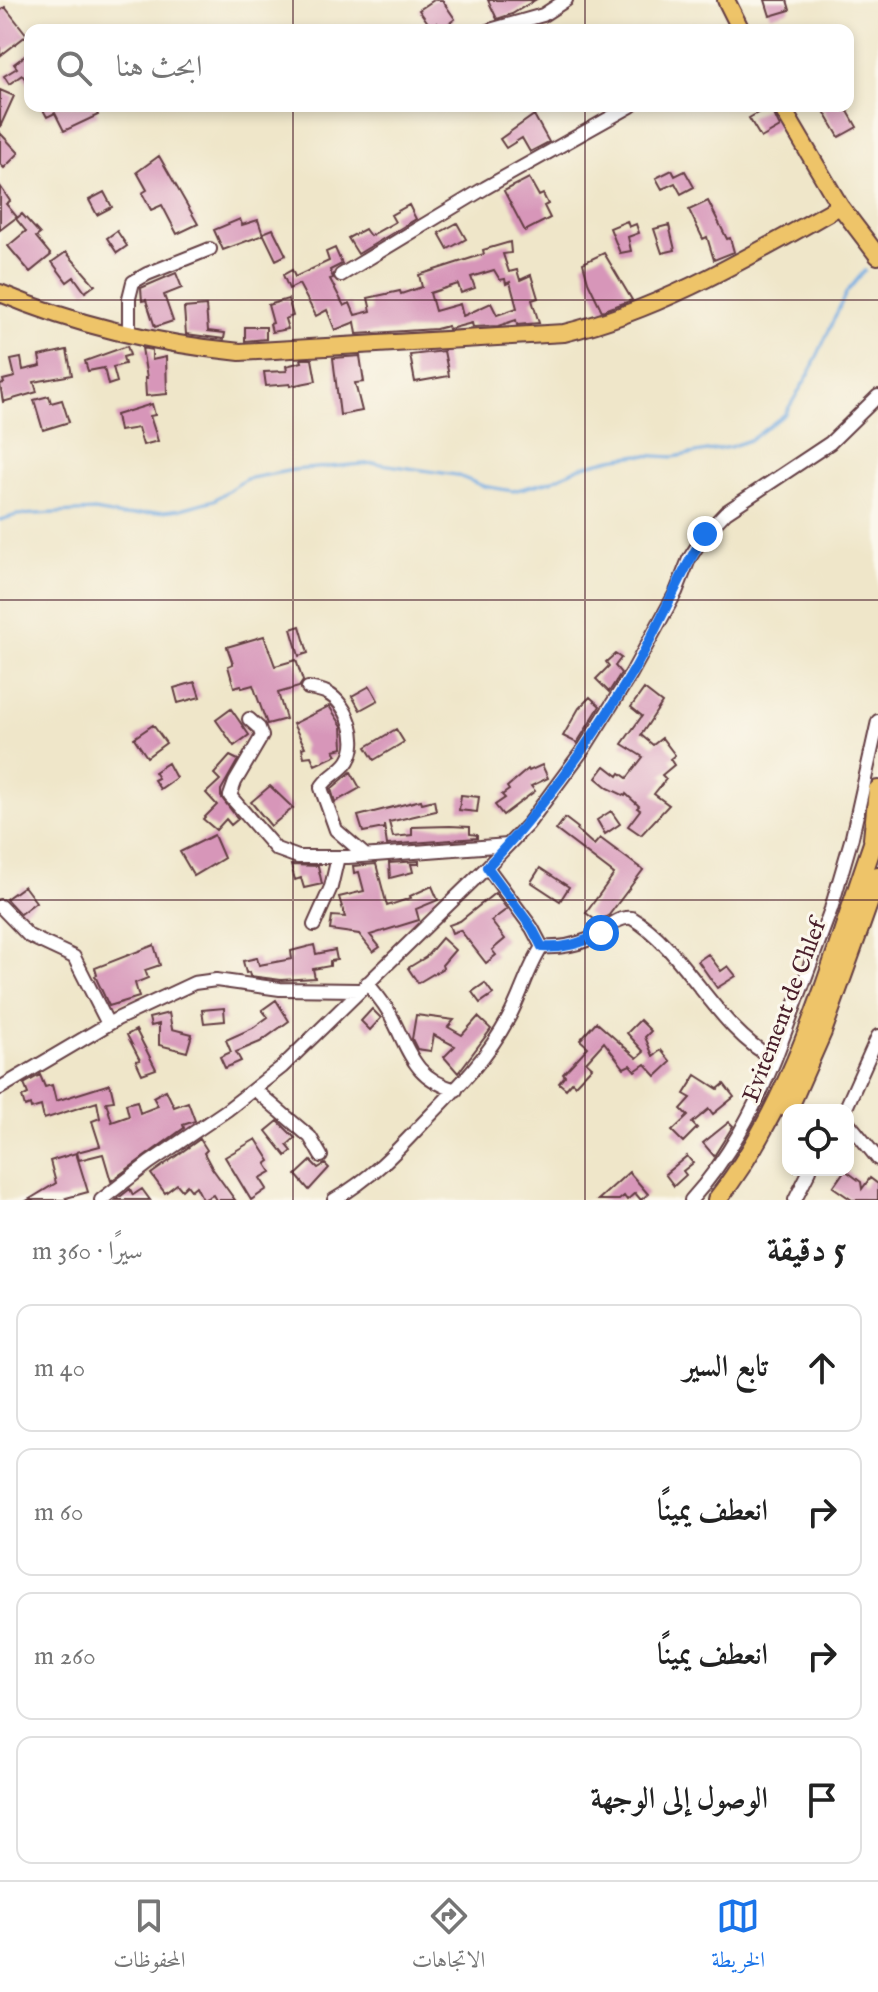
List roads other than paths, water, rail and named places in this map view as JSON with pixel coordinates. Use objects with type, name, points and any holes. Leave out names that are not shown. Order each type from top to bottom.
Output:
[{"type":"highway","name":"Evitement de Chlef","points":[[717,1200],[740,1169],[784,1089],[875,837],[878,790]]},
{"type":"highway","name":"Evitement de Chlef","points":[[732,1200],[771,1141],[809,1064],[878,876]]},
{"type":"main road","points":[[726,0],[738,24]]},
{"type":"main road","points":[[785,112],[840,206],[878,256]]},
{"type":"main road","points":[[0,293],[52,314],[129,333],[202,348],[240,352],[564,333],[646,308],[840,206]]},
{"type":"street","points":[[511,24],[543,15],[566,0]]},
{"type":"street","points":[[341,275],[485,188],[620,112]]},
{"type":"street","points":[[129,333],[129,298],[133,282],[210,249]]},
{"type":"street","points":[[101,1200],[282,1067],[487,867],[528,824],[585,747],[624,686],[705,534],[726,512],[830,443],[878,396]]},
{"type":"street","points":[[308,688],[328,693],[340,706],[352,728],[354,740],[349,758],[322,783],[321,788],[336,830],[365,855]]},
{"type":"street","points":[[249,719],[259,728],[262,736],[230,793],[276,849],[298,857],[338,857],[508,845]]},
{"type":"street","points":[[691,1200],[735,1143],[775,1059],[831,909],[852,837],[878,721]]},
{"type":"street","points":[[314,925],[331,887],[338,857]]},
{"type":"street","points":[[487,867],[532,928],[542,947]]},
{"type":"street","points":[[0,906],[29,936],[74,957],[108,1024]]},
{"type":"street","points":[[542,947],[557,948],[584,942],[622,918],[632,918],[673,956],[743,1034],[775,1059]]},
{"type":"street","points":[[334,1200],[381,1168],[456,1090],[484,1056],[508,1018],[532,962],[542,947]]},
{"type":"street","points":[[0,1088],[108,1024],[171,992],[206,981],[280,989],[363,986],[392,1017],[416,1066],[431,1080],[456,1090]]},
{"type":"street","points":[[848,1104],[878,1036]]},
{"type":"street","points":[[254,1089],[310,1137],[321,1156]]},
{"type":"street","points":[[854,1129],[878,1159]]},
{"type":"street","points":[[795,1200],[807,1176]]},
{"type":"waterway","points":[[0,520],[17,515],[95,511],[122,516],[181,509],[214,500],[246,479],[293,470],[375,463],[456,475],[483,486],[513,491],[611,459],[639,455],[673,457],[730,447],[752,439],[785,414],[809,374],[846,293],[865,270]]}]
